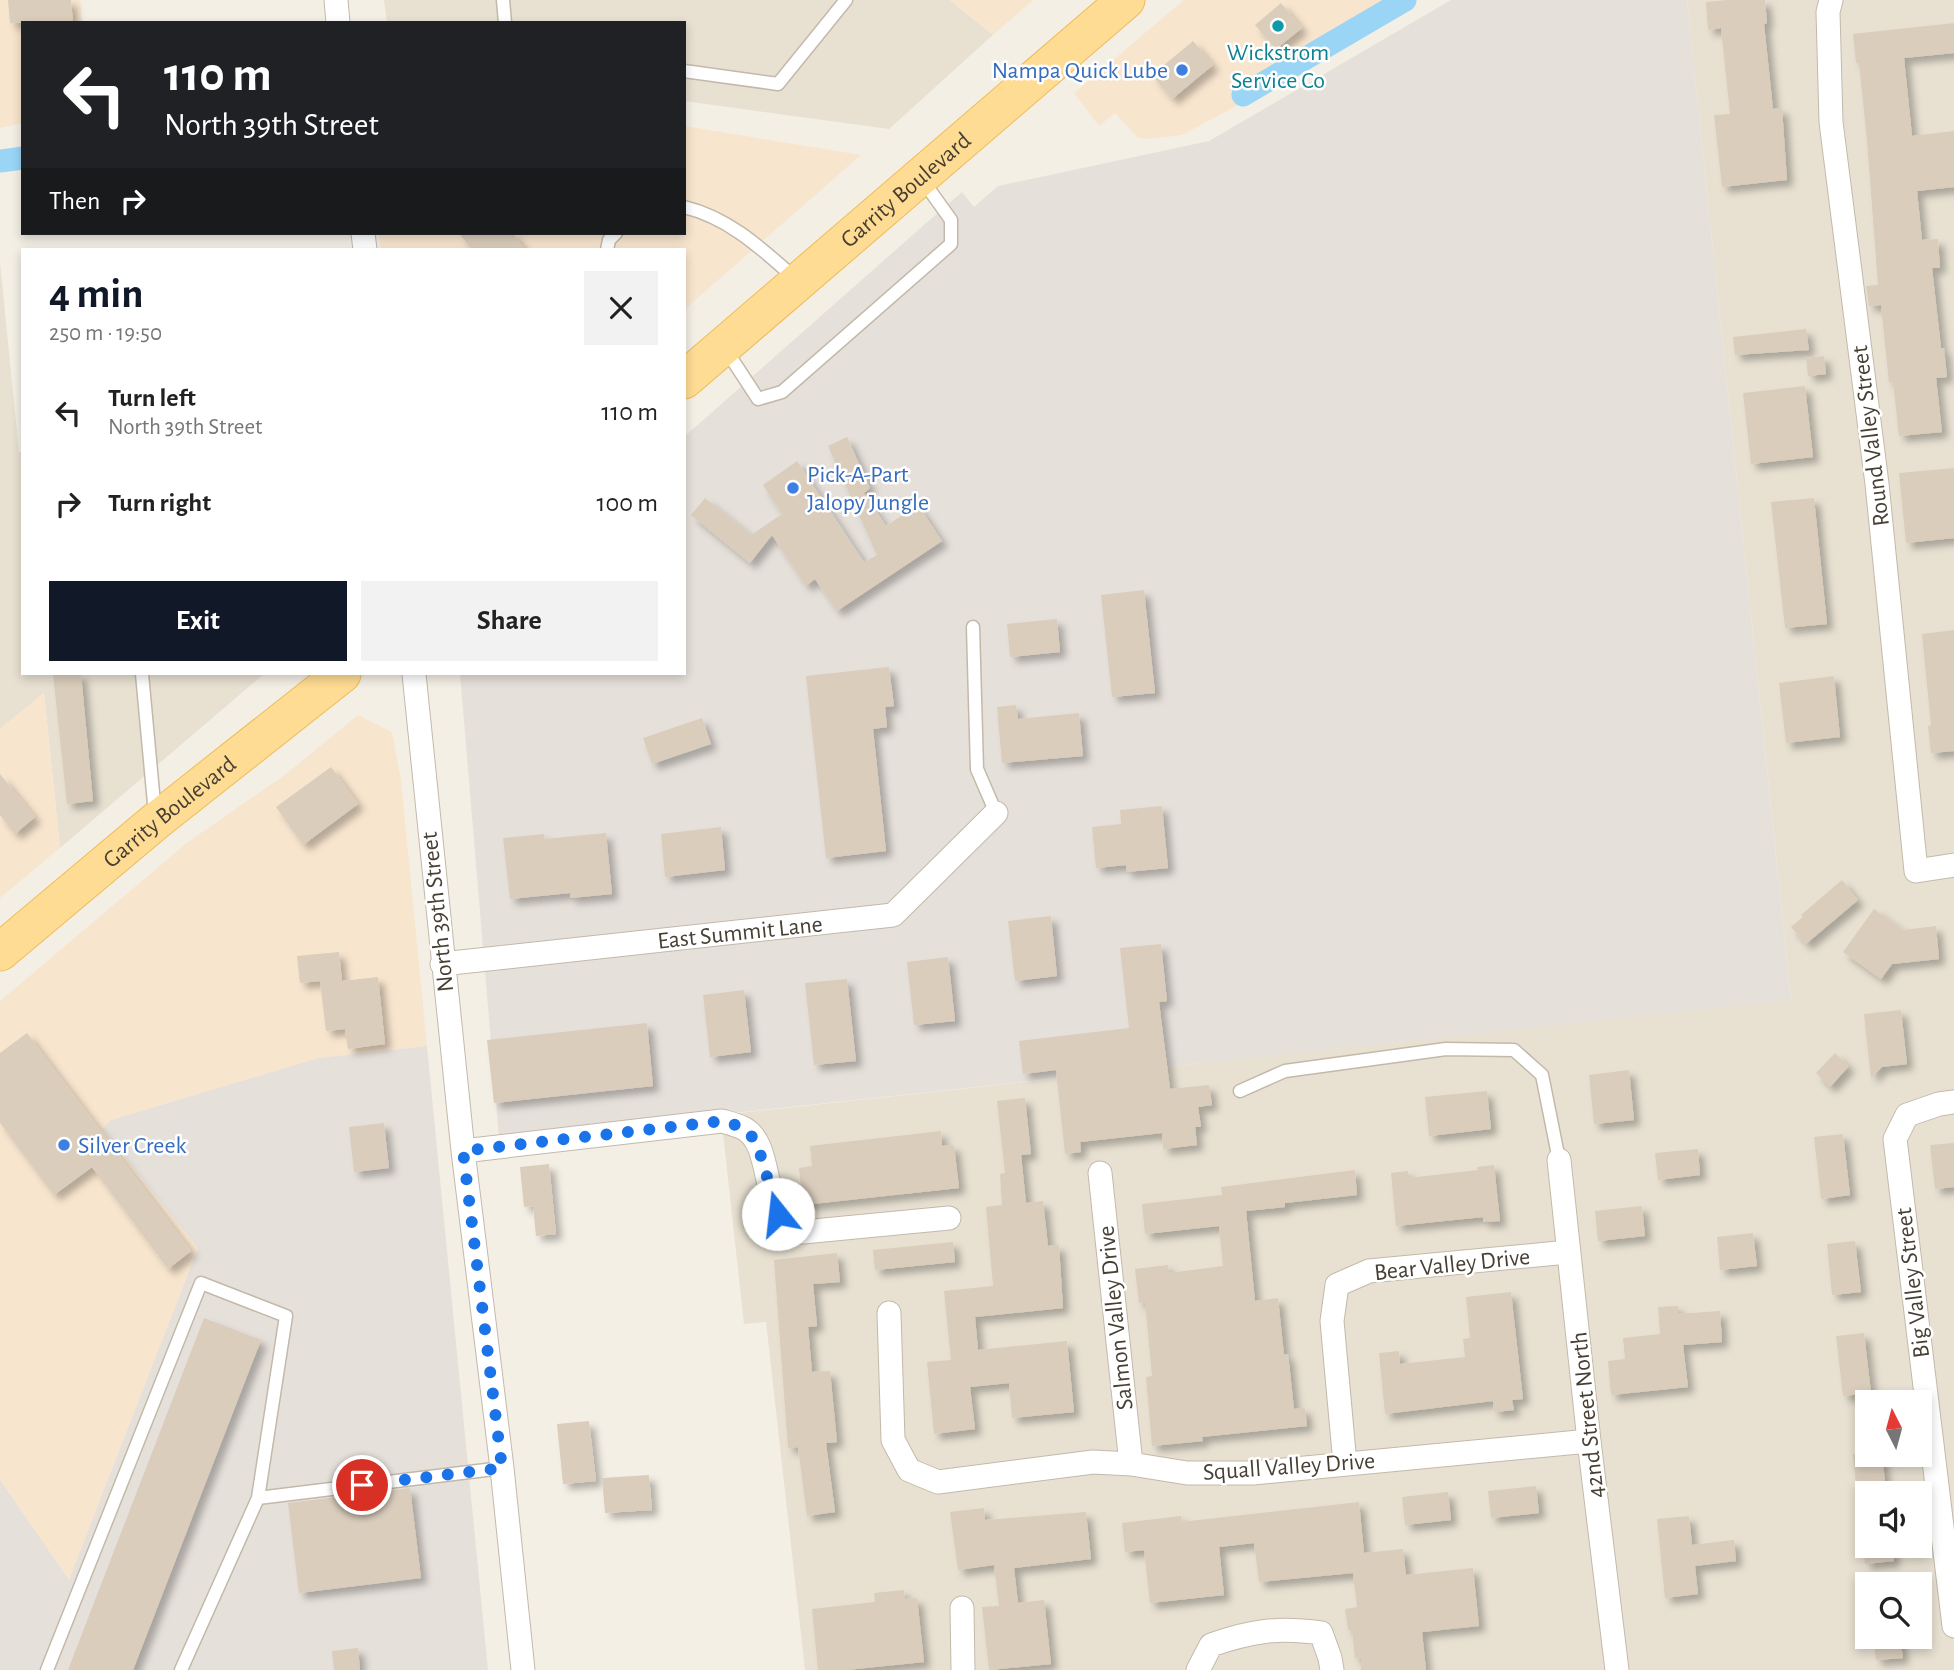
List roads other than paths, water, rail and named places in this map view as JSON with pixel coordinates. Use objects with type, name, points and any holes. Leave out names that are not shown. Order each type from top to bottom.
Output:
[{"type":"main road","name":"Garrity Boulevard","points":[[686,378],[1126,0]]},
{"type":"main road","name":"Garrity Boulevard","points":[[0,952],[156,821],[341,675]]},
{"type":"street","points":[[336,0],[338,21]]},
{"type":"street","name":"Round Valley Street","points":[[1830,0],[1831,122],[1877,484],[1916,872],[1954,865]]},
{"type":"street","name":"North 39th Street","points":[[414,675],[442,964],[502,1468],[523,1670]]},
{"type":"street","name":"East Summit Lane","points":[[442,964],[893,915],[996,813]]},
{"type":"street","name":"Big Valley Street","points":[[1954,1102],[1907,1115],[1895,1139],[1954,1626]]},
{"type":"street","points":[[463,1151],[722,1121],[745,1128],[757,1143],[778,1214],[792,1230],[803,1233],[950,1218]]},
{"type":"street","name":"42nd Street North","points":[[1559,1160],[1617,1670]]},
{"type":"street","name":"Salmon Valley Drive","points":[[1100,1173],[1131,1464]]},
{"type":"street","name":"Bear Valley Drive","points":[[1345,1464],[1332,1321],[1337,1285],[1369,1271],[1568,1252]]},
{"type":"street","name":"Squall Valley Drive","points":[[889,1313],[893,1440],[909,1470],[938,1482],[1093,1462],[1200,1473],[1253,1473],[1589,1441]]},
{"type":"street","points":[[962,1608],[964,1670]]},
{"type":"street","points":[[1198,1670],[1211,1645],[1241,1634],[1291,1629],[1321,1633],[1332,1670]]},
{"type":"lane","points":[[503,0],[505,21]]},
{"type":"lane","points":[[686,71],[778,84],[846,0]]},
{"type":"lane","points":[[724,347],[758,400],[782,392],[951,244],[951,220],[920,177]]},
{"type":"lane","points":[[686,208],[722,221],[747,237],[798,281]]},
{"type":"lane","points":[[973,627],[977,769],[996,813]]},
{"type":"lane","points":[[142,675],[156,821]]},
{"type":"lane","points":[[1240,1091],[1285,1070],[1446,1049],[1514,1050],[1542,1075],[1559,1160]]},
{"type":"lane","points":[[47,1670],[201,1283],[286,1316],[258,1498],[181,1670]]},
{"type":"lane","points":[[258,1498],[502,1468]]},
{"type":"waterway","points":[[1243,95],[1405,0]]},
{"type":"waterway","points":[[0,161],[21,158]]},
{"type":"place","name":"Wickstrom Service Co","points":[[1278,26]]},
{"type":"place","name":"Nampa Quick Lube","points":[[1182,70]]},
{"type":"place","name":"Pick-A-Part Jalopy Jungle","points":[[793,488]]},
{"type":"place","name":"Silver Creek","points":[[64,1145]]}]
